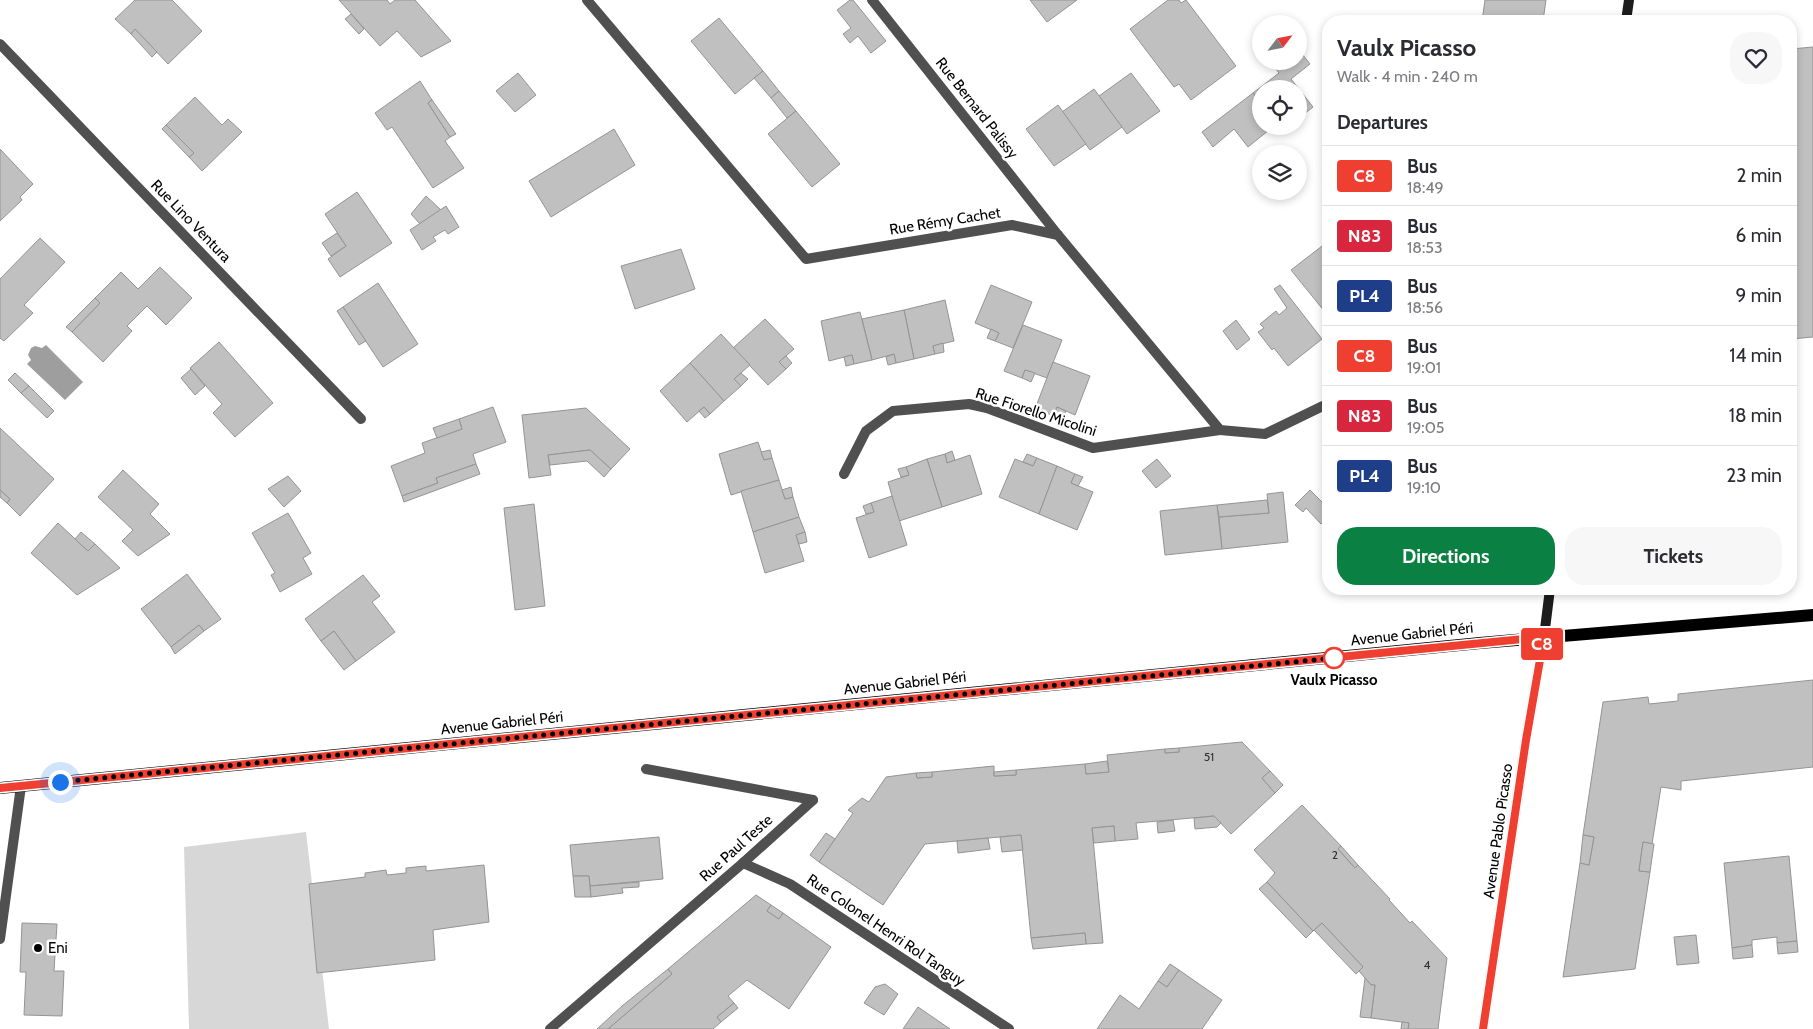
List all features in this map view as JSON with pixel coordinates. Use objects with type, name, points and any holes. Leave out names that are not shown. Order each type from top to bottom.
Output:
[{"type":"main road","points":[[1627,15],[1629,0]]},
{"type":"main road","name":"Avenue Pablo Picasso","points":[[1483,1029],[1549,595]]},
{"type":"main road","name":"Avenue Gabriel Péri","points":[[0,788],[1544,637],[1813,615]]},
{"type":"street","name":"Rue Rémy Cachet","points":[[587,0],[806,259],[1012,225],[1058,235]]},
{"type":"street","name":"Rue Bernard Palissy","points":[[872,0],[1058,235]]},
{"type":"street","name":"Rue Lino Ventura","points":[[0,44],[361,419]]},
{"type":"street","points":[[1058,235],[1220,430],[1265,434],[1322,406]]},
{"type":"street","name":"Rue Fiorello Micolini","points":[[844,474],[866,431],[893,411],[968,404],[987,408],[1093,448],[1220,430]]},
{"type":"street","name":"Rue Paul Teste","points":[[550,1029],[743,863],[813,800],[646,769]]},
{"type":"street","points":[[0,939],[21,786]]},
{"type":"street","name":"Rue Colonel Henri Rol Tanguy","points":[[743,863],[790,884],[1009,1029]]},
{"type":"shaded area","points":[[46,345],[83,382],[65,400],[27,364],[31,360],[28,355],[31,348],[35,346],[42,348]]},
{"type":"shaded area","points":[[306,832],[329,1029],[189,1029],[184,847]]},
{"type":"building","points":[[135,0],[172,0],[202,31],[168,64],[135,29],[131,34],[115,19]]},
{"type":"building","points":[[339,0],[387,0],[390,4],[395,0],[415,0],[451,41],[421,57],[397,31],[380,46]]},
{"type":"building","points":[[850,0],[853,0],[886,41],[871,53],[858,36],[850,43],[843,34],[851,28],[837,10]]},
{"type":"building","points":[[1030,0],[1077,0],[1047,22]]},
{"type":"building","points":[[1168,0],[1179,0],[1181,3],[1186,0],[1236,66],[1191,100],[1179,84],[1174,87],[1130,29]]},
{"type":"building","points":[[1485,0],[1546,0],[1544,15],[1483,15]]},
{"type":"building","points":[[351,14],[364,29],[359,34],[345,19]]},
{"type":"building","points":[[719,18],[763,71],[735,94],[691,41]]},
{"type":"building","points":[[135,29],[157,52],[152,57],[131,34]]},
{"type":"building","points":[[1813,47],[1813,337],[1797,338],[1797,48]]},
{"type":"building","points":[[1277,70],[1302,70],[1291,79],[1270,80],[1279,73]]},
{"type":"building","points":[[763,71],[779,91],[771,98],[754,78]]},
{"type":"building","points":[[518,73],[536,95],[515,112],[496,91]]},
{"type":"building","points":[[1131,73],[1160,111],[1127,134],[1099,96]]},
{"type":"building","points":[[420,81],[432,100],[428,103],[450,137],[445,141],[464,168],[433,188],[392,127],[387,130],[375,113]]},
{"type":"building","points":[[1094,89],[1122,127],[1090,150],[1062,112]]},
{"type":"building","points":[[779,91],[796,111],[787,118],[771,98]]},
{"type":"building","points":[[1252,94],[1252,135],[1263,135],[1248,147],[1234,129],[1213,147],[1202,132]]},
{"type":"building","points":[[195,97],[222,125],[228,119],[242,132],[202,171],[189,157],[194,153],[166,125]]},
{"type":"building","points":[[1307,99],[1313,107],[1307,112]]},
{"type":"building","points":[[432,100],[456,134],[450,137],[428,103]]},
{"type":"building","points":[[1058,105],[1086,144],[1054,166],[1026,129]]},
{"type":"building","points":[[796,111],[840,164],[812,187],[768,134]]},
{"type":"building","points":[[166,125],[194,153],[189,157],[162,129]]},
{"type":"building","points":[[614,129],[635,165],[551,217],[529,181]]},
{"type":"building","points":[[0,149],[33,184],[20,197],[22,200],[0,221]]},
{"type":"building","points":[[357,192],[392,243],[340,277],[328,259],[346,246],[325,214]]},
{"type":"building","points":[[426,196],[441,210],[420,224],[411,214]]},
{"type":"building","points":[[446,206],[459,227],[448,234],[445,230],[433,237],[436,241],[422,250],[410,230]]},
{"type":"building","points":[[337,233],[346,246],[331,256],[322,243]]},
{"type":"building","points":[[40,238],[65,262],[24,305],[33,313],[4,341],[0,338],[0,279]]},
{"type":"building","points":[[1322,246],[1322,308],[1291,270]]},
{"type":"building","points":[[681,249],[695,289],[635,309],[621,266]]},
{"type":"building","points":[[160,267],[192,298],[166,325],[147,306],[127,326],[132,331],[103,362],[72,332],[100,303],[95,298],[121,272],[138,289]]},
{"type":"building","points":[[378,283],[418,344],[383,367],[343,307]]},
{"type":"building","points":[[991,285],[1032,302],[1013,348],[995,341],[999,333],[975,323]]},
{"type":"building","points":[[1280,285],[1322,339],[1288,366],[1258,332],[1264,328],[1260,324],[1276,311],[1279,315],[1287,308],[1274,289]]},
{"type":"building","points":[[95,298],[100,303],[72,332],[66,327]]},
{"type":"building","points":[[945,300],[954,341],[933,346],[935,354],[914,359],[904,310]]},
{"type":"building","points":[[343,307],[366,341],[359,345],[337,311]]},
{"type":"building","points":[[904,310],[914,359],[896,363],[894,354],[872,360],[862,319]]},
{"type":"building","points":[[860,312],[872,360],[854,364],[852,355],[829,361],[821,321]]},
{"type":"building","points":[[765,319],[794,349],[779,362],[786,369],[768,385],[733,348]]},
{"type":"building","points":[[1236,320],[1250,339],[1237,350],[1223,331]]},
{"type":"building","points":[[1023,325],[1062,340],[1047,378],[1025,370],[1022,378],[1004,371]]},
{"type":"building","points":[[991,329],[999,333],[995,341],[987,338]]},
{"type":"building","points":[[721,334],[750,365],[734,379],[741,386],[724,401],[690,363]]},
{"type":"building","points":[[219,342],[273,403],[235,437],[213,413],[222,404],[190,368]]},
{"type":"building","points":[[943,343],[944,352],[935,354],[933,346]]},
{"type":"building","points":[[894,354],[896,363],[888,365],[886,357]]},
{"type":"building","points":[[852,355],[854,364],[846,366],[844,357]]},
{"type":"building","points":[[786,356],[792,363],[786,369],[779,362]]},
{"type":"building","points":[[1053,362],[1090,376],[1075,415],[1057,407],[1054,416],[1035,409]]},
{"type":"building","points":[[690,363],[724,401],[710,414],[704,407],[687,422],[660,391]]},
{"type":"building","points":[[191,369],[205,386],[195,395],[181,378]]},
{"type":"building","points":[[1025,370],[1035,373],[1031,382],[1022,378]]},
{"type":"building","points":[[15,373],[29,386],[21,393],[8,380]]},
{"type":"building","points":[[741,373],[748,379],[741,386],[734,379]]},
{"type":"building","points":[[29,386],[54,411],[47,418],[21,393]]},
{"type":"building","points":[[493,407],[506,442],[473,454],[476,464],[436,478],[438,483],[402,496],[391,466],[425,453],[422,443],[462,429],[459,419]]},
{"type":"building","points":[[704,407],[710,414],[705,418],[699,411]]},
{"type":"building","points":[[1057,407],[1066,411],[1062,419],[1054,416]]},
{"type":"building","points":[[586,408],[630,449],[611,469],[590,450],[548,455],[551,475],[529,478],[522,415]]},
{"type":"building","points":[[459,419],[462,429],[437,438],[433,428]]},
{"type":"building","points":[[0,428],[54,479],[20,516],[7,503],[10,499],[0,490]]},
{"type":"building","points":[[758,442],[764,460],[772,458],[779,480],[731,495],[719,454]]},
{"type":"building","points":[[590,450],[611,469],[604,477],[587,461],[550,465],[548,455]]},
{"type":"building","points":[[770,450],[772,458],[764,460],[761,452]]},
{"type":"building","points":[[952,451],[955,460],[947,463],[945,454]]},
{"type":"building","points":[[945,454],[947,463],[970,455],[982,494],[942,507],[927,459]]},
{"type":"building","points":[[1027,454],[1037,458],[1033,466],[1023,462]]},
{"type":"building","points":[[1037,458],[1057,466],[1039,514],[999,497],[1015,459],[1033,466]]},
{"type":"building","points":[[927,459],[942,507],[899,521],[888,482],[909,475],[906,467]]},
{"type":"building","points":[[1157,459],[1171,476],[1156,488],[1142,471]]},
{"type":"building","points":[[476,464],[480,474],[404,502],[402,496],[438,483],[436,478]]},
{"type":"building","points":[[1057,466],[1075,474],[1071,483],[1093,492],[1077,530],[1039,514]]},
{"type":"building","points":[[906,467],[909,475],[901,477],[898,469]]},
{"type":"building","points":[[123,470],[159,504],[150,514],[170,534],[138,556],[122,541],[133,530],[98,497]]},
{"type":"building","points":[[1075,474],[1083,477],[1078,486],[1071,483]]},
{"type":"building","points":[[288,476],[301,491],[284,507],[268,489]]},
{"type":"building","points":[[779,480],[785,499],[793,497],[799,517],[753,532],[741,491]]},
{"type":"building","points":[[791,487],[793,497],[785,499],[782,490]]},
{"type":"building","points":[[0,490],[10,499],[7,503],[0,497]]},
{"type":"building","points":[[1310,490],[1322,502],[1322,523],[1306,508],[1303,512],[1295,505]]},
{"type":"building","points":[[1283,492],[1288,542],[1222,549],[1219,517],[1269,513],[1267,494]]},
{"type":"building","points":[[892,496],[907,545],[869,558],[856,518],[874,512],[871,503]]},
{"type":"building","points":[[1267,500],[1269,513],[1219,517],[1217,505]]},
{"type":"building","points":[[871,503],[874,512],[866,514],[863,506]]},
{"type":"building","points":[[534,504],[545,606],[515,610],[504,508]]},
{"type":"building","points":[[1217,505],[1222,549],[1165,555],[1160,511]]},
{"type":"building","points":[[288,513],[311,553],[303,558],[312,574],[280,592],[271,575],[275,573],[252,533]]},
{"type":"building","points":[[799,517],[805,532],[796,535],[804,561],[765,573],[753,532]]},
{"type":"building","points":[[58,523],[88,551],[95,544],[120,568],[77,595],[31,553]]},
{"type":"building","points":[[81,532],[95,544],[88,551],[75,539]]},
{"type":"building","points":[[805,532],[807,542],[799,544],[796,535]]},
{"type":"building","points":[[187,574],[221,619],[204,631],[199,625],[171,647],[141,609]]},
{"type":"building","points":[[363,575],[380,596],[372,602],[395,632],[356,661],[334,631],[321,641],[305,619]]},
{"type":"building","points":[[199,625],[204,631],[175,654],[171,647]]},
{"type":"building","points":[[334,631],[356,661],[344,670],[321,641]]},
{"type":"building","points":[[1813,680],[1813,767],[1681,781],[1681,790],[1661,787],[1652,844],[1643,842],[1639,871],[1650,872],[1635,969],[1563,977],[1580,863],[1589,865],[1594,837],[1583,835],[1603,702],[1648,697],[1649,704],[1678,701],[1678,694]]},
{"type":"building","points":[[1242,742],[1270,771],[1262,778],[1275,793],[1231,834],[1214,816],[1136,823],[1138,839],[1115,841],[1114,826],[1092,828],[1103,943],[1086,944],[1085,933],[1031,938],[1021,835],[925,844],[883,905],[819,862],[853,813],[848,810],[862,798],[869,802],[886,777],[916,773],[917,778],[932,777],[932,772],[994,766],[994,776],[1016,775],[1016,770],[1085,764],[1086,774],[1109,772],[1107,755],[1165,749],[1165,753],[1179,752],[1179,748]]},
{"type":"building","points":[[1179,748],[1179,752],[1165,753],[1165,749]]},
{"type":"building","points":[[1107,761],[1109,772],[1086,774],[1085,764]]},
{"type":"building","points":[[1016,770],[1016,775],[994,776],[994,772]]},
{"type":"building","points":[[1270,771],[1283,785],[1275,793],[1262,778]]},
{"type":"building","points":[[932,772],[932,777],[917,778],[916,773]]},
{"type":"building","points":[[1302,805],[1341,846],[1338,849],[1355,868],[1358,865],[1410,923],[1412,921],[1447,958],[1438,1029],[1408,1029],[1409,1023],[1371,1018],[1375,985],[1371,985],[1359,971],[1363,967],[1322,923],[1313,931],[1267,882],[1275,873],[1254,850]]},
{"type":"building","points":[[1214,816],[1221,823],[1217,827],[1195,829],[1194,818]]},
{"type":"building","points":[[1173,820],[1175,831],[1158,833],[1157,822]]},
{"type":"building","points":[[1114,826],[1115,841],[1094,843],[1092,828]]},
{"type":"building","points":[[826,833],[835,839],[819,862],[810,855]]},
{"type":"building","points":[[1021,835],[1023,850],[1002,852],[1000,837]]},
{"type":"building","points":[[1583,835],[1594,837],[1589,865],[1580,863]]},
{"type":"building","points":[[659,837],[663,879],[590,886],[589,876],[573,876],[570,845]]},
{"type":"building","points":[[988,838],[990,849],[958,853],[957,841]]},
{"type":"building","points":[[1643,842],[1654,844],[1650,872],[1639,871]]},
{"type":"building","points":[[1341,846],[1358,865],[1355,868],[1338,849]]},
{"type":"building","points":[[1789,856],[1797,941],[1777,943],[1777,937],[1752,940],[1752,945],[1732,948],[1724,863]]},
{"type":"building","points":[[484,865],[489,922],[433,930],[435,960],[317,973],[309,884],[365,877],[365,873],[386,870],[387,875],[406,873],[406,868],[426,866],[426,871]]},
{"type":"building","points":[[573,876],[589,876],[591,897],[575,897]]},
{"type":"building","points":[[639,882],[639,887],[622,888],[623,893],[591,897],[590,886]]},
{"type":"building","points":[[1267,882],[1313,931],[1306,938],[1259,889]]},
{"type":"building","points":[[756,895],[771,905],[767,911],[779,919],[783,913],[831,947],[789,1009],[747,980],[728,996],[734,1003],[717,1017],[721,1022],[713,1029],[608,1029],[672,974],[668,969]]},
{"type":"building","points":[[771,905],[783,913],[779,919],[767,911]]},
{"type":"building","name":"Eni","points":[[22,923],[57,924],[54,971],[64,971],[62,1016],[24,1015],[26,972],[20,972]]},
{"type":"building","points":[[1322,923],[1363,967],[1356,974],[1314,930]]},
{"type":"building","points":[[1085,933],[1086,944],[1033,949],[1031,938]]},
{"type":"building","points":[[1696,935],[1699,963],[1677,965],[1674,937]]},
{"type":"building","points":[[1797,941],[1798,952],[1778,954],[1777,943]]},
{"type":"building","points":[[1752,945],[1753,957],[1733,959],[1732,948]]},
{"type":"building","points":[[1170,964],[1179,970],[1167,987],[1158,981]]},
{"type":"building","points":[[668,969],[672,974],[608,1029],[597,1029],[622,1006]]},
{"type":"building","points":[[1179,970],[1222,1000],[1202,1029],[1097,1029],[1120,995],[1139,1009],[1158,981],[1167,987]]},
{"type":"building","points":[[1365,978],[1371,985],[1375,985],[1371,1018],[1360,1017]]},
{"type":"building","points":[[885,984],[898,994],[884,1015],[864,1003],[875,987]]},
{"type":"building","points":[[734,1003],[738,1008],[721,1022],[717,1017]]},
{"type":"building","points":[[918,1007],[950,1029],[903,1029]]},
{"type":"building","points":[[1402,1022],[1409,1023],[1408,1029],[1401,1029]]},
{"type":"bus line","name":"C8","points":[[0,788],[1544,637],[1526,740],[1483,1029]]},
{"type":"place","name":"Vaulx Picasso","points":[[1334,658]]},
{"type":"place","name":"Eni","points":[[38,948]]},
{"type":"route","points":[[60,782],[1334,658]]}]
